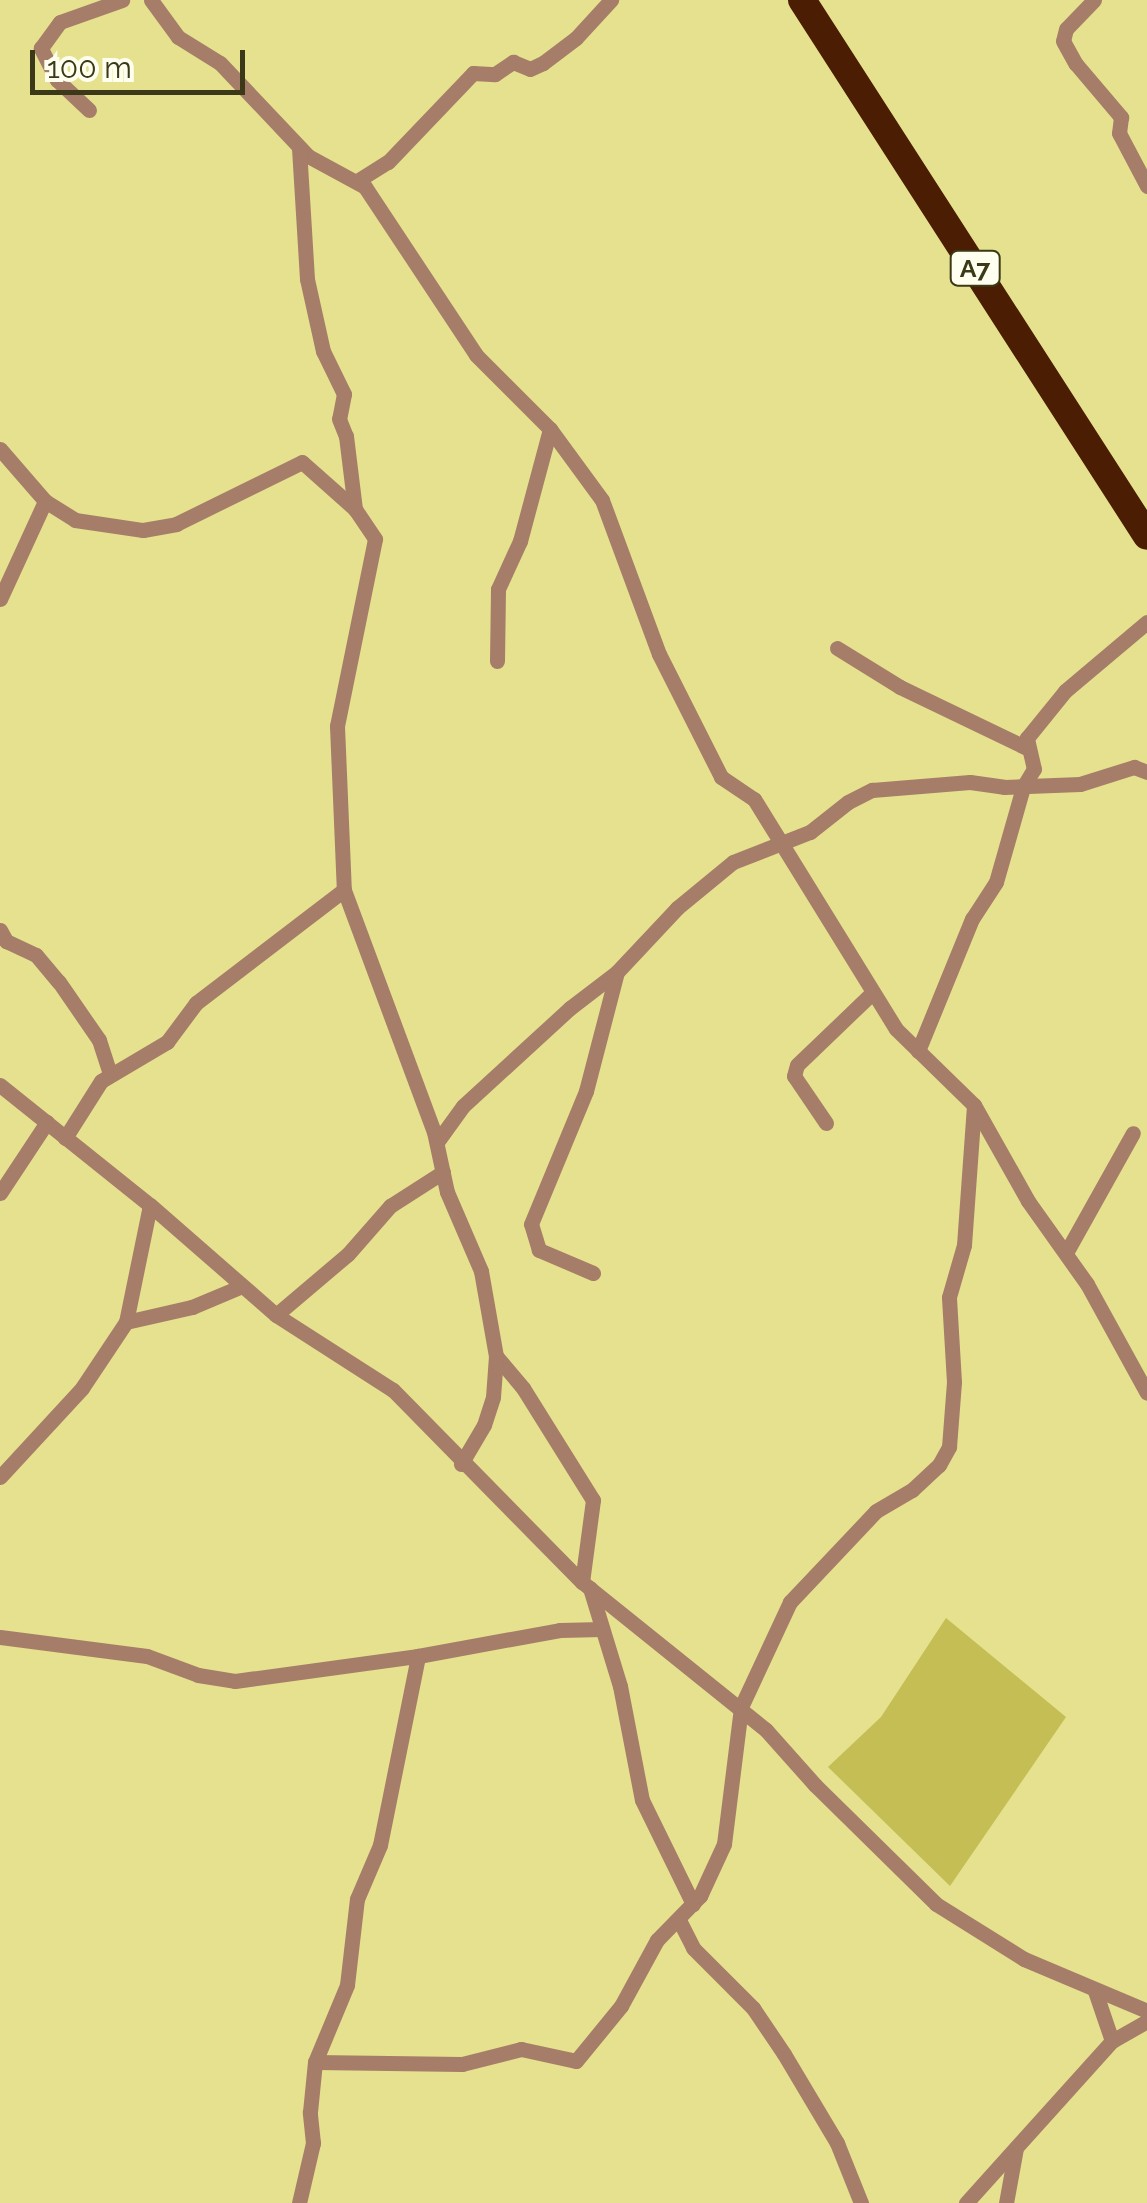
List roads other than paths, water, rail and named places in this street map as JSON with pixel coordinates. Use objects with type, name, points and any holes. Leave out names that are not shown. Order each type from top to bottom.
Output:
[{"type":"highway","name":"A7","points":[[802,0],[1147,536]]},
{"type":"street","points":[[90,110],[56,80],[41,48],[60,22],[122,0]]},
{"type":"street","points":[[151,0],[178,38],[220,64],[299,148],[357,181],[372,194],[476,355],[550,429],[602,500],[658,654],[721,777],[754,799],[896,1029],[974,1105],[1028,1200],[1066,1250],[1147,1393]]},
{"type":"street","points":[[357,181],[388,162],[473,73],[495,74],[513,62],[530,69],[543,63],[576,38],[611,0]]},
{"type":"street","points":[[1094,0],[1066,29],[1063,40],[1076,64],[1121,118],[1119,132],[1147,186]]},
{"type":"street","points":[[299,148],[308,279],[323,351],[344,394],[339,420],[355,509]]},
{"type":"street","points":[[497,662],[498,589],[520,541],[550,429]]},
{"type":"street","points":[[0,449],[45,501],[74,520],[154,530],[299,462],[313,468],[355,509],[375,538],[336,726],[344,890],[481,1271],[496,1356],[493,1397],[484,1425],[461,1464]]},
{"type":"street","points":[[0,599],[45,501]]},
{"type":"street","points":[[918,1051],[972,919],[996,882],[1024,787],[1034,769],[1027,738],[1065,690],[1147,622]]},
{"type":"street","points":[[837,648],[900,687],[1029,748]]},
{"type":"street","points":[[437,1142],[463,1106],[570,1008],[617,972],[703,884],[733,862],[810,832],[848,802],[872,790],[970,782],[1024,787],[1080,784],[1134,766],[1147,772]]},
{"type":"street","points":[[65,1138],[94,1090],[110,1074],[168,1042],[196,1003],[344,890]]},
{"type":"street","points":[[0,930],[6,942],[36,955],[59,982],[98,1040],[110,1074]]},
{"type":"street","points":[[592,1274],[539,1250],[530,1231],[586,1091],[617,972]]},
{"type":"street","points":[[826,1123],[794,1076],[796,1065],[872,993]]},
{"type":"street","points":[[0,1085],[150,1206],[276,1315],[392,1390],[461,1464],[586,1585],[708,1687],[741,1707],[936,1904],[1024,1959],[1147,2010]]},
{"type":"street","points":[[315,2062],[462,2064],[521,2049],[572,2063],[621,2006],[648,1953],[710,1880],[724,1844],[741,1707],[795,1592],[876,1511],[912,1490],[946,1455],[954,1382],[949,1297],[964,1245],[974,1105]]},
{"type":"street","points":[[0,1193],[47,1122]]},
{"type":"street","points":[[1066,1250],[1133,1133]]},
{"type":"street","points":[[276,1315],[348,1254],[390,1206],[443,1172]]},
{"type":"street","points":[[0,1477],[82,1388],[126,1322],[150,1206]]},
{"type":"street","points":[[126,1322],[192,1307],[242,1286]]},
{"type":"street","points":[[496,1356],[522,1388],[593,1500],[586,1585],[620,1686],[642,1800],[693,1904]]},
{"type":"street","points":[[0,1638],[147,1656],[198,1676],[235,1680],[418,1656],[560,1630],[602,1628]]},
{"type":"street","points":[[300,2203],[313,2143],[310,2112],[315,2062],[347,1985],[357,1899],[380,1845],[418,1656]]},
{"type":"street","points":[[679,1920],[693,1948],[753,2008],[784,2054],[837,2143],[861,2203]]},
{"type":"street","points":[[1095,1991],[1112,2041]]},
{"type":"street","points":[[966,2203],[1112,2041],[1147,2021]]},
{"type":"street","points":[[1006,2203],[1016,2146]]}]
